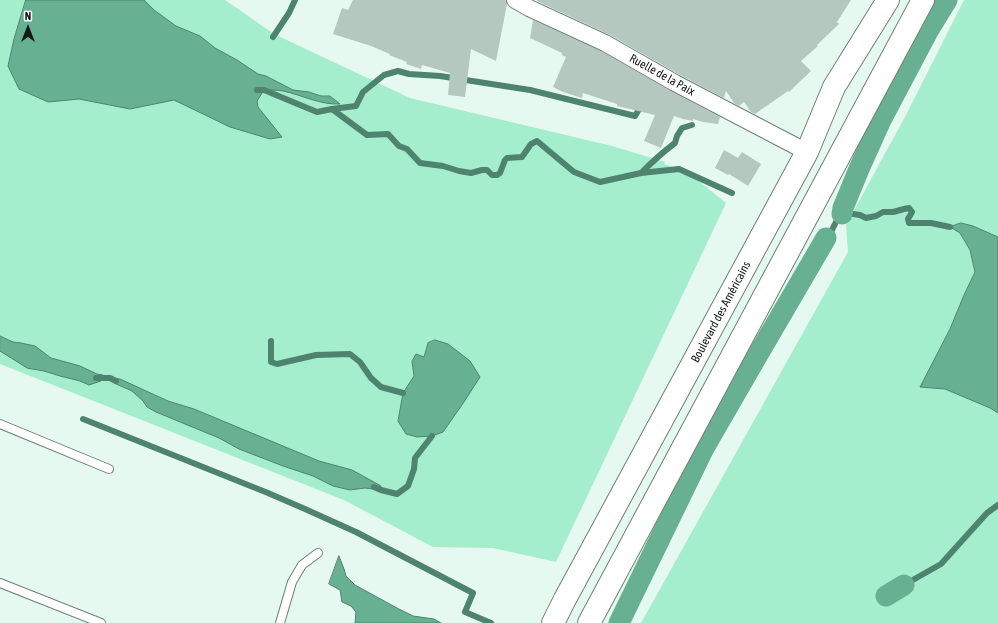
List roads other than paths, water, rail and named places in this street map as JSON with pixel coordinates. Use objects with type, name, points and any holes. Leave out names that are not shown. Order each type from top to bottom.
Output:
[{"type":"main road","name":"Boulevard des Américains","points":[[553,623],[807,152],[834,87],[888,0]]},
{"type":"main road","points":[[589,623],[923,0]]},
{"type":"street","name":"Ruelle de la Paix","points":[[515,0],[605,43],[675,83],[807,152]]},
{"type":"lane","points":[[0,424],[109,469]]},
{"type":"lane","points":[[280,623],[292,582],[302,565],[318,553]]},
{"type":"lane","points":[[0,584],[102,623]]},
{"type":"waterway","points":[[273,37],[289,13],[295,0]]},
{"type":"waterway","points":[[842,214],[859,169],[881,120],[928,31],[947,0]]},
{"type":"waterway","points":[[332,109],[356,106],[363,92],[384,75],[398,71],[409,74],[440,76],[530,90],[635,116],[642,104]]},
{"type":"waterway","points":[[257,90],[264,90],[317,112],[332,109],[367,135],[388,134],[399,146],[407,149],[420,163],[443,166],[471,173],[487,170],[492,175],[497,175],[500,173],[507,158],[522,157],[531,144],[537,141],[574,172],[600,182],[641,173],[679,169],[732,193]]},
{"type":"waterway","points":[[641,173],[675,143],[682,128],[692,125]]},
{"type":"waterway","points":[[820,238],[826,238],[837,220],[842,214],[846,213],[860,215],[866,218],[876,216],[883,212],[893,212],[909,208],[912,212],[908,219],[909,223],[931,223],[950,227]]},
{"type":"waterway","points":[[619,623],[704,448],[826,238]]},
{"type":"waterway","points":[[271,341],[271,362],[277,364],[316,355],[350,354],[360,362],[371,378],[381,387],[403,393]]},
{"type":"waterway","points":[[96,378],[110,378],[116,381]]},
{"type":"waterway","points":[[83,419],[268,493],[356,532],[473,593],[465,612],[491,623]]},
{"type":"waterway","points":[[374,487],[397,494],[408,486],[414,469],[415,458],[432,436]]},
{"type":"waterway","points":[[904,585],[941,564],[987,513],[998,505]]},
{"type":"waterway","points":[[886,596],[904,585]]}]
